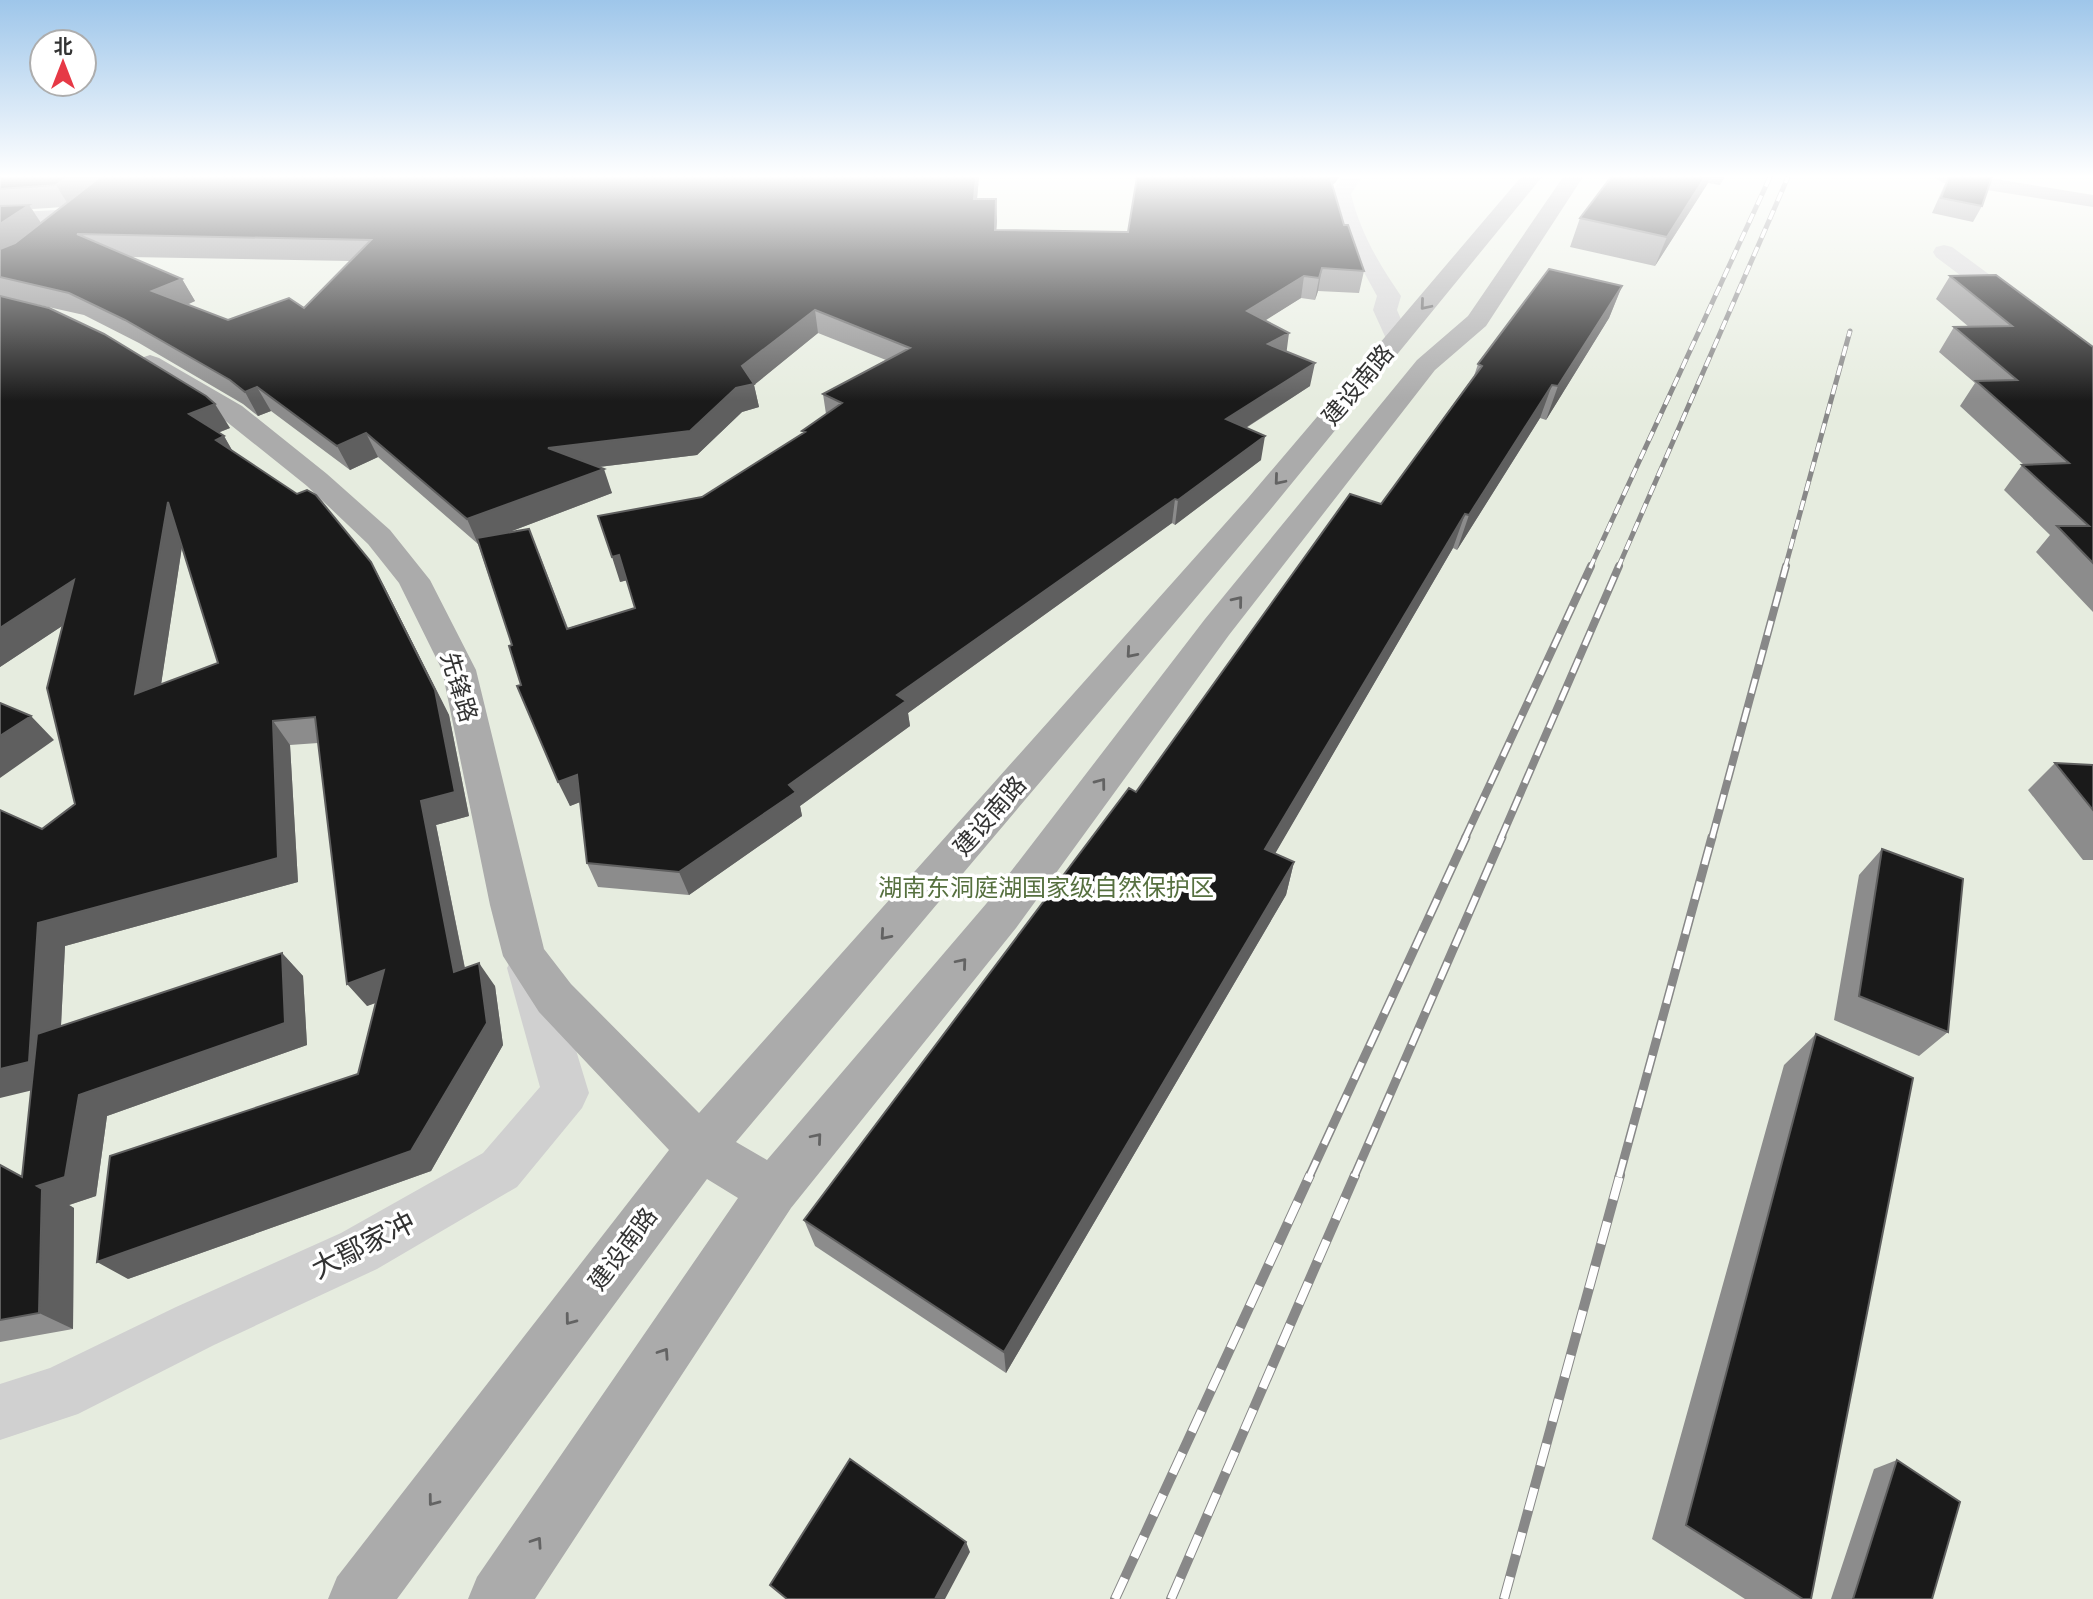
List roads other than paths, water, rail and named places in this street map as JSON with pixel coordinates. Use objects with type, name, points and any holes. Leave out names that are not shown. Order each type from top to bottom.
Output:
[{"type":"main road","name":"建设南路","points":[[359,1599],[700,1148],[1005,800],[1259,504],[1469,252]]},
{"type":"main road","name":"建设南路","points":[[499,1599],[773,1191],[1001,916],[1217,627],[1426,365],[1477,321],[1523,252]]},
{"type":"main road","name":"先锋路","points":[[118,345],[243,420],[326,488],[379,537],[414,580],[459,670],[511,905],[525,956],[555,998],[700,1148],[773,1191]]},
{"type":"street","points":[[1363,252],[1389,296],[1385,310],[1397,338]]},
{"type":"street","points":[[1944,252],[2093,363]]},
{"type":"street","name":"大鄢家冲","points":[[0,1412],[58,1394],[195,1326],[359,1251],[500,1170],[565,1093],[525,956]]},
{"type":"railway","points":[[1590,568],[1736,252]]},
{"type":"railway","points":[[1618,568],[1756,252]]},
{"type":"railway","points":[[1785,568],[1850,331]]},
{"type":"railway","points":[[1465,838],[1591,566]]},
{"type":"railway","points":[[1501,838],[1619,566]]},
{"type":"railway","points":[[1712,838],[1786,566]]},
{"type":"railway","points":[[1309,1177],[1466,837]]},
{"type":"railway","points":[[1354,1177],[1502,837]]},
{"type":"railway","points":[[1619,1177],[1712,837]]},
{"type":"railway","points":[[1115,1599],[1310,1175]]},
{"type":"railway","points":[[1171,1599],[1355,1175]]},
{"type":"railway","points":[[1504,1599],[1620,1175]]},
{"type":"park label","name":"湖南东洞庭湖国家级自然保护区","points":[[1046,888]]}]
